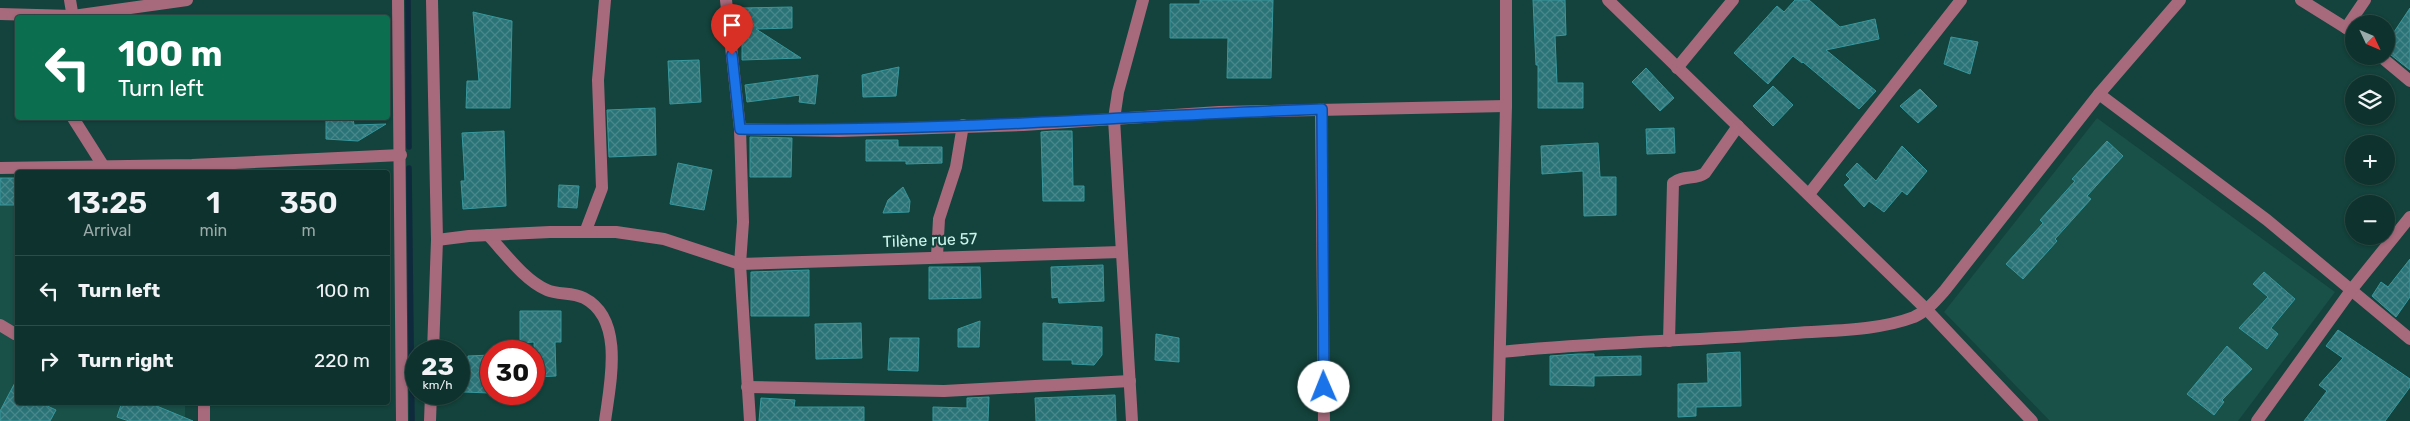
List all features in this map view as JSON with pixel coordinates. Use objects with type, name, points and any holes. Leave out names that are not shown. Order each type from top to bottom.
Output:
[{"type":"street","points":[[70,0],[73,15]]},
{"type":"street","points":[[86,15],[187,0]]},
{"type":"street","points":[[398,0],[401,155],[402,421]]},
{"type":"street","points":[[432,0],[437,240],[433,340]]},
{"type":"street","points":[[586,230],[602,188],[598,80],[605,0]]},
{"type":"street","points":[[726,0],[740,129],[742,222],[740,264],[750,421]]},
{"type":"street","points":[[1132,421],[1114,119],[1118,92],[1143,0]]},
{"type":"street","points":[[1498,421],[1506,106],[1506,0]]},
{"type":"street","points":[[1608,0],[1810,194],[1927,310],[2032,421]]},
{"type":"street","points":[[1677,68],[1733,0]]},
{"type":"street","points":[[1810,194],[1961,0]]},
{"type":"street","points":[[1500,352],[1555,346],[1720,339],[1882,324],[1915,316],[1927,310],[1945,290],[2098,94],[2180,0]]},
{"type":"street","points":[[2301,0],[2345,27]]},
{"type":"street","points":[[2358,15],[2366,0]]},
{"type":"street","points":[[0,14],[24,15]]},
{"type":"street","points":[[2390,65],[2410,82]]},
{"type":"street","points":[[2098,94],[2267,220],[2410,339]]},
{"type":"street","points":[[740,129],[839,131],[1322,109],[1506,106]]},
{"type":"street","points":[[1322,109],[1324,421]]},
{"type":"street","points":[[74,120],[104,167]]},
{"type":"street","points":[[937,256],[939,219],[956,167],[963,125]]},
{"type":"street","points":[[1669,341],[1673,182],[1697,177],[1705,173],[1738,126]]},
{"type":"street","points":[[0,168],[192,168],[401,155]]},
{"type":"street","points":[[2257,421],[2352,289],[2410,217]]},
{"type":"street","points":[[437,240],[488,235],[586,230],[644,235],[664,239],[740,264]]},
{"type":"street","points":[[488,235],[539,285],[554,292],[584,298],[602,313],[606,320],[612,366],[605,421]]},
{"type":"street","name":"Tilène rue 57","points":[[740,264],[937,256],[1121,252]]},
{"type":"street","points":[[0,325],[15,334]]},
{"type":"street","points":[[747,387],[944,391],[1130,381]]},
{"type":"street","points":[[204,405],[204,421]]},
{"type":"street","points":[[430,421],[431,405]]},
{"type":"shaded area","points":[[2097,118],[2335,292],[2238,421],[2050,421],[1944,312]]},
{"type":"shaded area","points":[[0,178],[15,178],[15,405],[185,405],[185,421],[0,421]]},
{"type":"building","points":[[1200,0],[1273,0],[1271,78],[1227,78],[1228,38],[1170,38],[1170,4],[1200,4]]},
{"type":"building","points":[[1533,0],[1565,0],[1566,35],[1555,36],[1557,83],[1583,83],[1583,108],[1538,108],[1538,65],[1536,65]]},
{"type":"building","points":[[1795,0],[1809,0],[1840,27],[1875,19],[1879,39],[1826,50],[1876,91],[1859,109],[1803,62],[1793,56],[1768,84],[1734,53],[1777,6],[1784,12]]},
{"type":"building","points":[[792,7],[792,28],[756,29],[801,58],[742,60],[742,8]]},
{"type":"building","points":[[2410,8],[2410,70],[2395,58],[2395,30]]},
{"type":"building","points":[[473,12],[512,21],[510,108],[466,108],[467,81],[479,81]]},
{"type":"building","points":[[1951,37],[1978,42],[1970,74],[1944,64]]},
{"type":"building","points":[[699,60],[701,102],[670,104],[668,61]]},
{"type":"building","points":[[899,67],[896,96],[863,97],[862,75]]},
{"type":"building","points":[[1646,68],[1674,98],[1660,111],[1632,82]]},
{"type":"building","points":[[818,75],[815,104],[799,102],[800,95],[747,102],[745,85]]},
{"type":"building","points":[[1773,86],[1793,105],[1773,126],[1753,106]]},
{"type":"building","points":[[1920,89],[1937,106],[1918,123],[1900,106]]},
{"type":"building","points":[[655,108],[656,155],[609,157],[607,110]]},
{"type":"building","points":[[326,120],[353,120],[354,125],[386,124],[358,141],[326,139]]},
{"type":"building","points":[[1674,128],[1675,153],[1647,154],[1646,129]]},
{"type":"building","points":[[504,131],[506,206],[463,209],[461,181],[465,181],[462,133]]},
{"type":"building","points":[[1072,131],[1073,186],[1084,186],[1084,201],[1043,201],[1041,132]]},
{"type":"building","points":[[750,137],[792,138],[791,177],[750,177]]},
{"type":"building","points":[[866,140],[898,140],[898,147],[942,147],[942,163],[906,164],[906,161],[866,161]]},
{"type":"building","points":[[2107,141],[2123,156],[2087,196],[2091,199],[2055,239],[2057,241],[2023,279],[2006,264],[2043,223],[2040,220],[2075,181],[2072,179]]},
{"type":"building","points":[[1598,143],[1600,177],[1616,177],[1616,215],[1584,216],[1583,171],[1542,174],[1541,146]]},
{"type":"building","points":[[1902,146],[1927,171],[1907,195],[1902,191],[1884,212],[1869,201],[1864,207],[1844,185],[1850,179],[1846,175],[1857,163],[1876,181]]},
{"type":"building","points":[[678,163],[712,170],[704,210],[670,204]]},
{"type":"building","points":[[0,178],[15,178],[15,205],[0,205]]},
{"type":"building","points":[[559,185],[579,186],[577,208],[558,207]]},
{"type":"building","points":[[903,187],[910,201],[909,212],[883,213],[888,200]]},
{"type":"building","points":[[2410,259],[2410,297],[2396,317],[2372,296],[2381,282],[2388,287]]},
{"type":"building","points":[[1103,265],[1104,301],[1059,303],[1058,297],[1052,298],[1051,267]]},
{"type":"building","points":[[929,267],[980,267],[981,298],[929,299]]},
{"type":"building","points":[[809,270],[809,316],[751,316],[751,272]]},
{"type":"building","points":[[2264,272],[2295,299],[2271,328],[2278,334],[2267,349],[2239,328],[2268,297],[2253,284]]},
{"type":"building","points":[[520,311],[561,311],[561,342],[555,342],[556,376],[545,376],[545,340],[520,340]]},
{"type":"building","points":[[980,321],[979,347],[958,347],[958,329]]},
{"type":"building","points":[[861,323],[862,358],[816,359],[815,324]]},
{"type":"building","points":[[1043,323],[1102,327],[1102,355],[1094,365],[1072,364],[1072,360],[1043,360]]},
{"type":"building","points":[[2338,330],[2410,379],[2410,387],[2385,421],[2304,421],[2327,391],[2319,385],[2343,358],[2326,346]]},
{"type":"building","points":[[1156,334],[1179,338],[1179,362],[1155,360]]},
{"type":"building","points":[[890,338],[919,338],[918,371],[888,370]]},
{"type":"building","points":[[2227,346],[2252,369],[2222,400],[2224,402],[2214,415],[2187,394]]},
{"type":"building","points":[[1740,352],[1741,406],[1696,407],[1696,416],[1678,417],[1678,384],[1708,383],[1707,354]]},
{"type":"building","points":[[1594,354],[1594,357],[1641,356],[1641,375],[1594,376],[1594,386],[1550,385],[1550,356]]},
{"type":"building","points":[[480,355],[480,393],[470,392],[470,356]]},
{"type":"building","points":[[15,383],[15,405],[45,405],[56,410],[50,421],[0,421],[0,411]]},
{"type":"building","points":[[1115,395],[1116,421],[1036,421],[1035,398]]},
{"type":"building","points":[[989,397],[988,421],[933,421],[933,407],[967,408],[967,398]]},
{"type":"building","points":[[761,398],[795,400],[794,407],[864,407],[864,421],[759,421]]},
{"type":"building","points":[[121,405],[154,405],[193,421],[129,421],[117,417]]},
{"type":"waterway","points":[[408,0],[409,147]]},
{"type":"waterway","points":[[409,168],[412,421]]},
{"type":"route","points":[[732,55],[740,129],[839,131],[927,128],[1219,112],[1322,109],[1322,319],[1324,387]]}]
